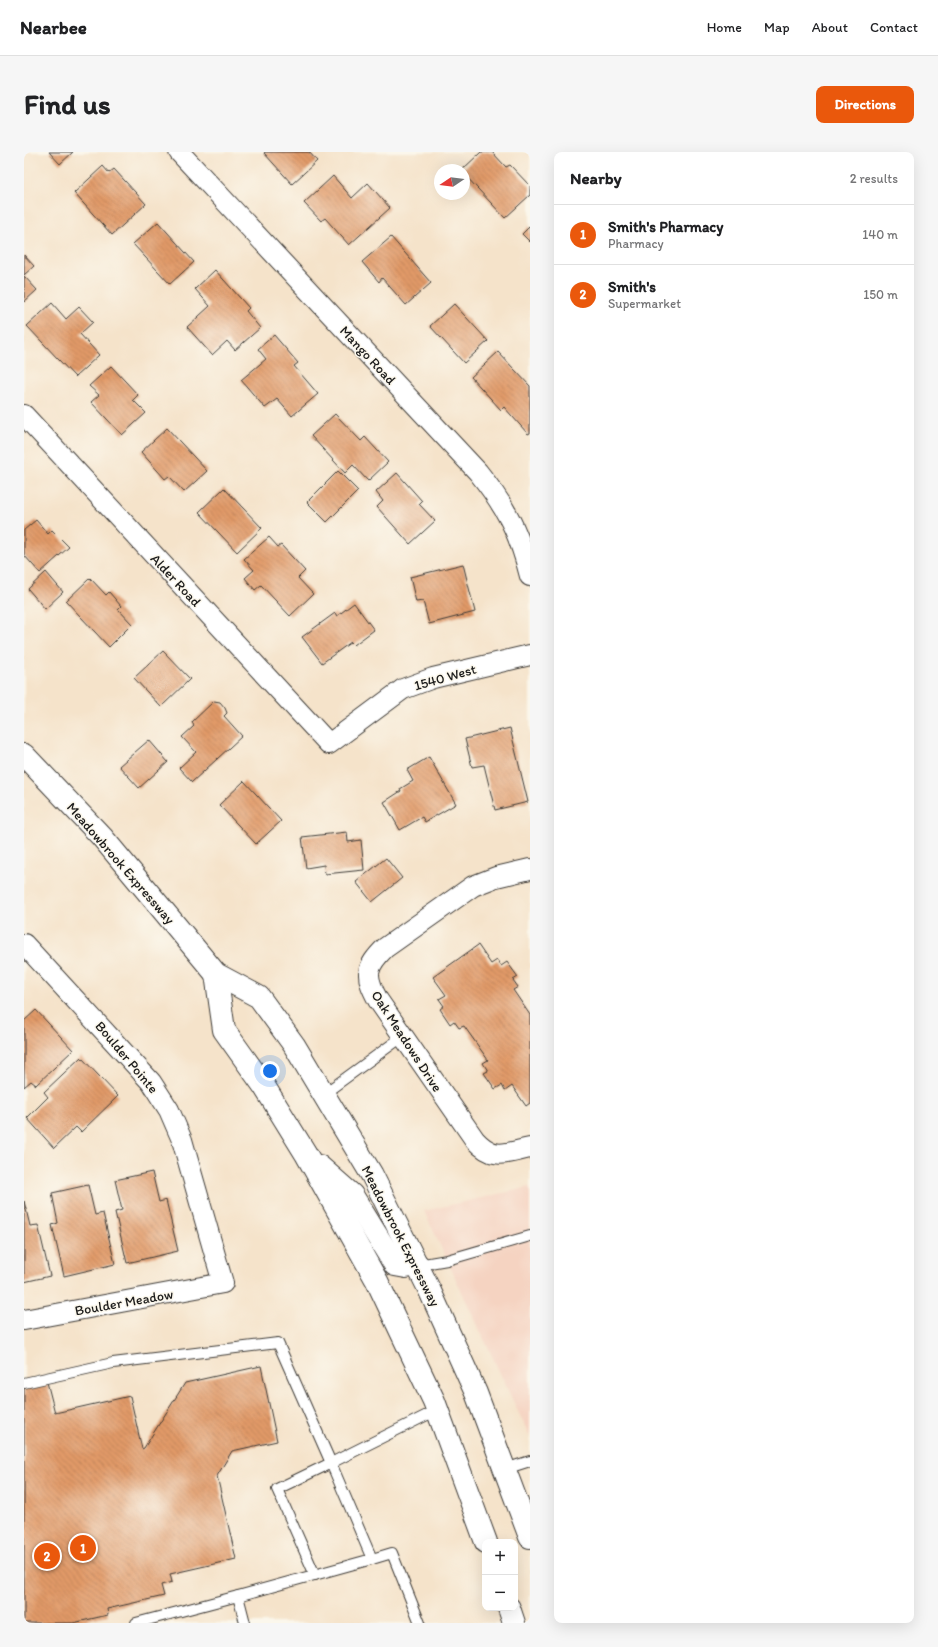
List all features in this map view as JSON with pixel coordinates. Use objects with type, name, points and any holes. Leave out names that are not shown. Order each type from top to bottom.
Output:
[{"type":"main road","name":"Meadowbrook Expressway","points":[[24,755],[102,837],[216,974],[259,997],[294,1045],[372,1174],[418,1265],[476,1394],[530,1537]]},
{"type":"main road","points":[[216,974],[224,1030],[264,1086],[306,1154],[377,1281],[437,1410],[485,1539]]},
{"type":"main road","points":[[306,1154],[352,1195],[395,1265],[406,1267],[418,1265]]},
{"type":"main road","points":[[510,1611],[514,1623]]},
{"type":"street","name":"Mango Road","points":[[179,152],[478,472],[510,516],[522,543],[530,576]]},
{"type":"street","name":"Alder Road","points":[[24,415],[329,744]]},
{"type":"street","name":"1540 West","points":[[329,744],[403,689],[433,678],[530,655]]},
{"type":"street","name":"Oak Meadows Drive","points":[[530,869],[496,876],[473,886],[385,948],[373,959],[368,972],[371,987],[402,1037],[484,1151],[495,1154],[530,1148]]},
{"type":"street","name":"Boulder Pointe","points":[[24,944],[151,1082],[169,1110],[182,1140],[223,1283]]},
{"type":"street","name":"Boulder Meadow","points":[[24,1320],[223,1283]]},
{"type":"lane","points":[[324,1093],[402,1037]]},
{"type":"lane","points":[[418,1265],[447,1260],[530,1236]]},
{"type":"lane","points":[[24,1383],[113,1363],[278,1343],[372,1559]]},
{"type":"lane","points":[[315,1575],[277,1489],[437,1410]]},
{"type":"lane","points":[[505,1469],[530,1461]]},
{"type":"lane","points":[[136,1623],[315,1575],[392,1552],[420,1623]]},
{"type":"lane","points":[[238,1596],[244,1623]]},
{"type":"shaded area","points":[[530,1187],[530,1437],[424,1211]]},
{"type":"building","points":[[49,152],[73,152],[60,164]]},
{"type":"building","points":[[309,152],[317,161],[292,184],[264,153]]},
{"type":"building","points":[[481,152],[492,152],[506,167],[510,165],[530,186],[530,195],[505,218],[470,180],[470,164],[468,164]]},
{"type":"building","points":[[103,166],[109,173],[114,169],[146,204],[112,235],[74,193]]},
{"type":"building","points":[[333,176],[352,198],[368,183],[390,208],[349,245],[325,218],[321,221],[304,203]]},
{"type":"building","points":[[158,222],[194,262],[170,284],[133,244]]},
{"type":"building","points":[[530,226],[530,242],[522,234]]},
{"type":"building","points":[[391,237],[431,283],[406,305],[382,278],[379,282],[362,262]]},
{"type":"building","points":[[24,255],[34,266],[24,275]]},
{"type":"building","points":[[215,270],[249,308],[246,311],[260,328],[235,350],[227,341],[212,355],[187,327],[210,306],[195,289]]},
{"type":"building","points":[[24,276],[37,290],[24,302]]},
{"type":"building","points":[[52,303],[66,319],[79,307],[93,322],[80,334],[99,355],[75,377],[27,326]]},
{"type":"building","points":[[454,304],[488,341],[464,363],[430,326]]},
{"type":"building","points":[[274,335],[298,363],[294,366],[318,394],[292,416],[277,399],[265,408],[241,380],[266,359],[258,349]]},
{"type":"building","points":[[498,352],[530,386],[530,433],[528,434],[504,407],[501,410],[471,377]]},
{"type":"building","points":[[111,366],[138,395],[133,400],[146,413],[122,435],[91,402],[99,395],[89,386]]},
{"type":"building","points":[[335,414],[361,441],[365,437],[388,462],[368,481],[353,465],[345,473],[311,436]]},
{"type":"building","points":[[167,428],[207,471],[184,492],[169,476],[165,479],[141,452]]},
{"type":"building","points":[[338,471],[358,491],[327,522],[307,502]]},
{"type":"building","points":[[397,473],[422,501],[419,504],[435,521],[410,544],[377,507],[383,501],[376,492]]},
{"type":"building","points":[[224,488],[262,528],[237,552],[199,512]]},
{"type":"building","points":[[36,520],[48,534],[52,530],[69,547],[40,573],[24,555],[24,530]]},
{"type":"building","points":[[269,537],[278,547],[281,545],[305,571],[298,578],[313,594],[290,616],[261,585],[255,590],[245,578],[254,570],[244,559]]},
{"type":"building","points":[[463,564],[475,612],[429,624],[423,601],[416,602],[410,577]]},
{"type":"building","points":[[46,572],[63,592],[45,609],[28,589]]},
{"type":"building","points":[[90,578],[106,595],[109,592],[121,606],[118,609],[132,624],[109,647],[66,601]]},
{"type":"building","points":[[354,603],[374,630],[354,645],[351,642],[322,663],[302,637],[335,613],[337,616]]},
{"type":"building","points":[[163,651],[190,679],[161,707],[134,678]]},
{"type":"building","points":[[214,701],[220,702],[225,708],[227,713],[224,716],[242,736],[192,782],[179,768],[196,752],[182,737],[194,726],[192,722]]},
{"type":"building","points":[[510,728],[528,802],[495,810],[484,765],[472,767],[465,739]]},
{"type":"building","points":[[149,740],[168,762],[139,788],[119,766]]},
{"type":"building","points":[[429,757],[456,804],[425,822],[422,817],[400,830],[384,802],[413,781],[407,770]]},
{"type":"building","points":[[244,781],[281,821],[256,844],[219,805]]},
{"type":"building","points":[[347,832],[348,842],[361,840],[364,870],[325,874],[324,865],[306,868],[302,837]]},
{"type":"building","points":[[386,858],[402,878],[372,902],[356,882]]},
{"type":"building","points":[[478,945],[491,964],[497,960],[501,966],[507,962],[518,977],[513,980],[518,987],[513,990],[530,1015],[530,1103],[526,1106],[512,1086],[505,1091],[502,1085],[495,1089],[484,1073],[488,1071],[483,1063],[488,1060],[464,1026],[459,1028],[454,1021],[450,1024],[440,1009],[444,1006],[439,999],[446,995],[433,977]]},
{"type":"building","points":[[36,1010],[73,1050],[36,1085],[31,1081],[24,1087],[24,1021]]},
{"type":"building","points":[[81,1057],[118,1096],[81,1132],[76,1127],[54,1148],[27,1118],[48,1097],[44,1092]]},
{"type":"building","points":[[152,1172],[159,1202],[166,1200],[178,1251],[127,1263],[115,1212],[122,1210],[115,1180]]},
{"type":"building","points":[[88,1185],[95,1215],[103,1213],[115,1264],[64,1276],[52,1225],[58,1223],[52,1193]]},
{"type":"building","points":[[24,1201],[30,1226],[38,1225],[50,1276],[24,1282]]},
{"type":"building","points":[[261,1366],[277,1441],[232,1451],[217,1476],[236,1559],[170,1574],[172,1582],[161,1585],[164,1596],[107,1609],[108,1615],[73,1623],[24,1623],[24,1388],[47,1382],[55,1413],[130,1396],[142,1449],[185,1383]]},
{"type":"place","name":"Smith's Pharmacy","points":[[83,1548]]},
{"type":"place","name":"Smith's","points":[[47,1556]]}]
